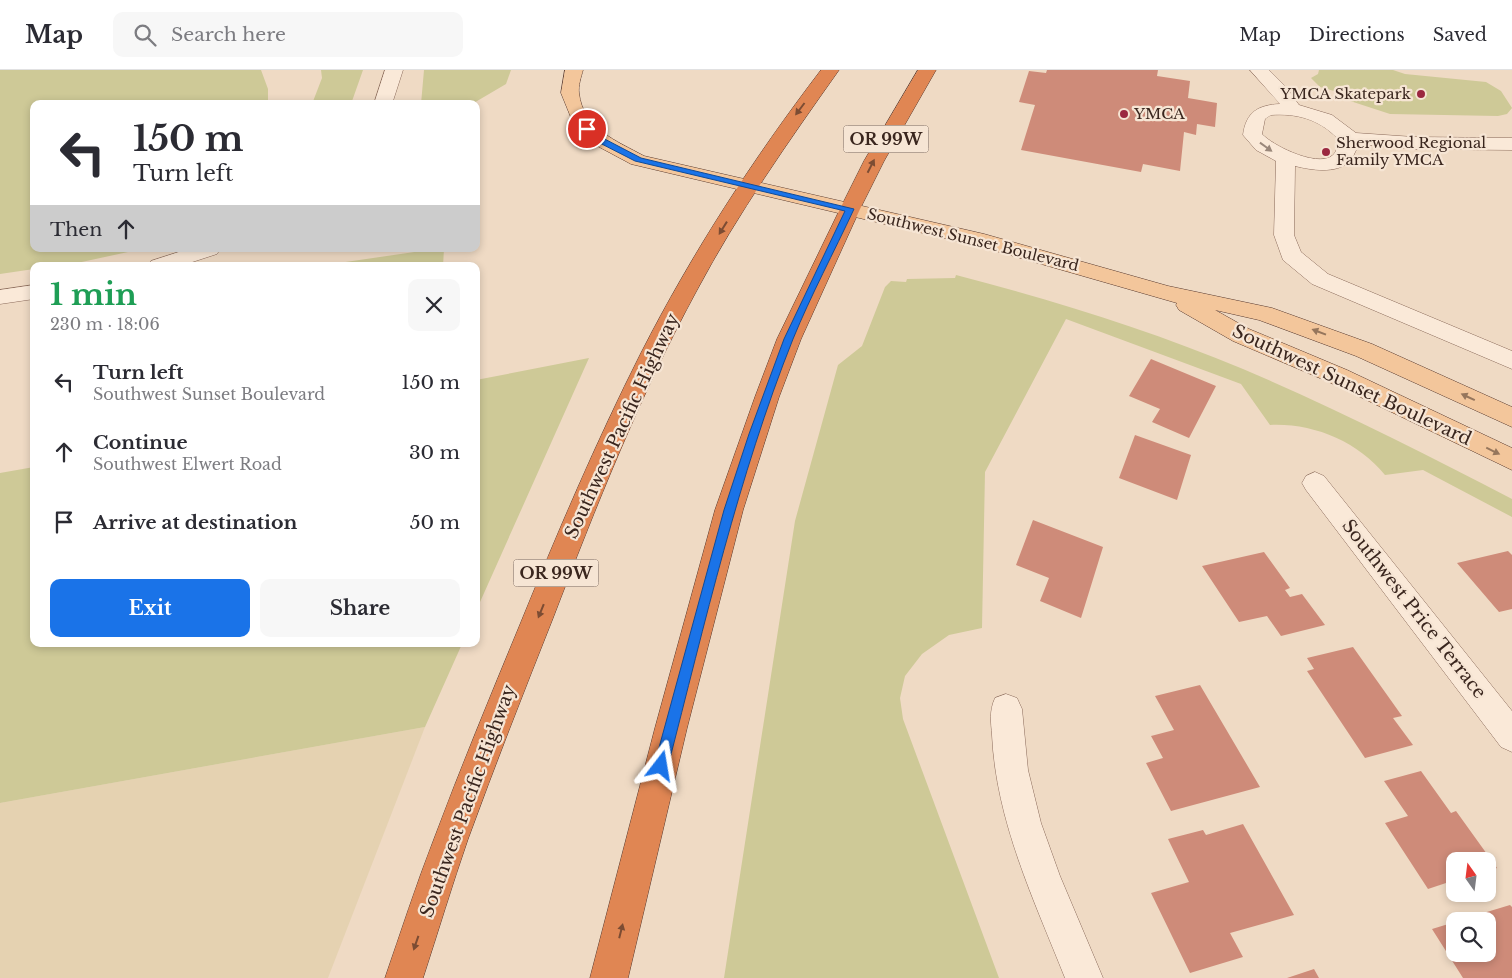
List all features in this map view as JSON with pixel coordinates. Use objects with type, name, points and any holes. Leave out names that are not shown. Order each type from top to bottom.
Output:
[{"type":"highway","name":"Southwest Pacific Highway","points":[[404,978],[457,823],[584,505],[668,322],[781,135],[830,70]]},
{"type":"highway","name":"OR 99W","points":[[609,978],[671,728],[729,510],[788,339],[874,161],[927,70]]},
{"type":"main road","name":"Southwest Sunset Boulevard","points":[[574,70],[570,93],[580,122],[595,137],[638,160],[984,241],[1166,293],[1264,313],[1312,329],[1364,350],[1512,418]]},
{"type":"main road","name":"Southwest Sunset Boulevard","points":[[1166,293],[1241,335],[1338,376],[1512,460]]},
{"type":"street","points":[[384,100],[394,70]]},
{"type":"street","points":[[1259,70],[1282,92],[1294,111]]},
{"type":"street","points":[[1269,110],[1294,111],[1322,117],[1336,125],[1346,136],[1348,148],[1342,158],[1327,164],[1300,162],[1286,158],[1262,146],[1252,135],[1254,120],[1258,115],[1269,110]]},
{"type":"street","points":[[1346,136],[1398,142],[1512,144]]},
{"type":"street","points":[[1286,158],[1284,235],[1291,255],[1320,279],[1512,360]]},
{"type":"street","points":[[171,262],[200,252]]},
{"type":"street","points":[[0,297],[30,293]]},
{"type":"street","name":"Southwest Price Terrace","points":[[1315,483],[1512,736]]},
{"type":"street","points":[[1006,709],[1011,769],[1022,814],[1038,865],[1084,978]]},
{"type":"shaded area","points":[[0,70],[261,70],[268,89],[268,100],[30,100],[30,252],[128,252],[82,262],[30,262],[30,270],[0,274]]},
{"type":"shaded area","points":[[321,70],[363,70],[352,100],[314,100],[322,78]]},
{"type":"shaded area","points":[[424,70],[511,70],[506,84],[479,100],[421,100]]},
{"type":"shaded area","name":"YMCA Skatepark","points":[[1319,70],[1393,70],[1405,74],[1486,82],[1501,91],[1512,108],[1507,114],[1498,116],[1390,114],[1341,98],[1334,91],[1320,87],[1311,78],[1318,74]]},
{"type":"shaded area","points":[[414,252],[444,252],[443,262],[346,262]]},
{"type":"shaded area","points":[[956,275],[1065,305],[1173,341],[1243,369],[1379,431],[1512,499],[1512,517],[1423,470],[1385,475],[1361,453],[1333,436],[1302,427],[1270,425],[1241,384],[1066,319],[985,472],[982,628],[949,635],[922,654],[905,676],[900,698],[903,719],[999,978],[724,978],[795,521],[838,365],[862,346],[885,287],[891,281],[906,282],[907,279],[955,278]]},
{"type":"shaded area","points":[[589,358],[480,602],[480,379]]},
{"type":"shaded area","points":[[30,468],[30,647],[461,647],[425,727],[0,803],[0,473]]},
{"type":"shaded area","points":[[425,727],[328,978],[0,978],[0,803]]},
{"type":"building","name":"YMCA","points":[[1047,70],[1158,70],[1157,76],[1190,81],[1188,98],[1217,103],[1215,127],[1197,124],[1196,135],[1184,132],[1180,171],[1143,164],[1141,172],[1021,150],[1035,105],[1019,102],[1029,71],[1046,73]]},
{"type":"building","points":[[1151,359],[1216,386],[1189,438],[1152,422],[1160,409],[1129,396]]},
{"type":"building","points":[[1135,435],[1191,455],[1177,500],[1119,478]]},
{"type":"building","points":[[1033,520],[1103,547],[1081,618],[1040,601],[1049,578],[1016,565]]},
{"type":"building","points":[[1508,551],[1512,555],[1512,609],[1499,612],[1457,563]]},
{"type":"building","points":[[1264,552],[1290,588],[1285,590],[1290,597],[1302,594],[1325,625],[1281,636],[1267,616],[1239,622],[1202,566]]},
{"type":"building","points":[[1353,647],[1402,716],[1393,718],[1413,745],[1365,758],[1307,671],[1314,669],[1307,658]]},
{"type":"building","points":[[1200,685],[1260,787],[1171,811],[1146,763],[1163,758],[1151,736],[1174,730],[1155,696]]},
{"type":"building","points":[[1421,771],[1451,813],[1456,811],[1485,852],[1446,852],[1446,883],[1428,889],[1385,823],[1408,816],[1384,781]]},
{"type":"building","points":[[1243,824],[1294,915],[1230,933],[1243,957],[1190,973],[1151,893],[1189,882],[1168,839],[1203,830],[1206,835]]},
{"type":"building","points":[[1510,905],[1512,907],[1512,978],[1463,978],[1453,962],[1496,962],[1496,912],[1487,912]]},
{"type":"building","points":[[1446,925],[1446,951],[1432,929]]},
{"type":"building","points":[[1314,969],[1319,978],[1287,978]]},
{"type":"place","name":"YMCA Skatepark","points":[[1421,94]]},
{"type":"place","name":"YMCA","points":[[1124,114]]},
{"type":"place","name":"Sherwood Regional Family YMCA","points":[[1326,152]]},
{"type":"route","points":[[587,129],[595,137],[638,160],[850,209],[788,339],[767,397],[729,510],[661,766]]}]
